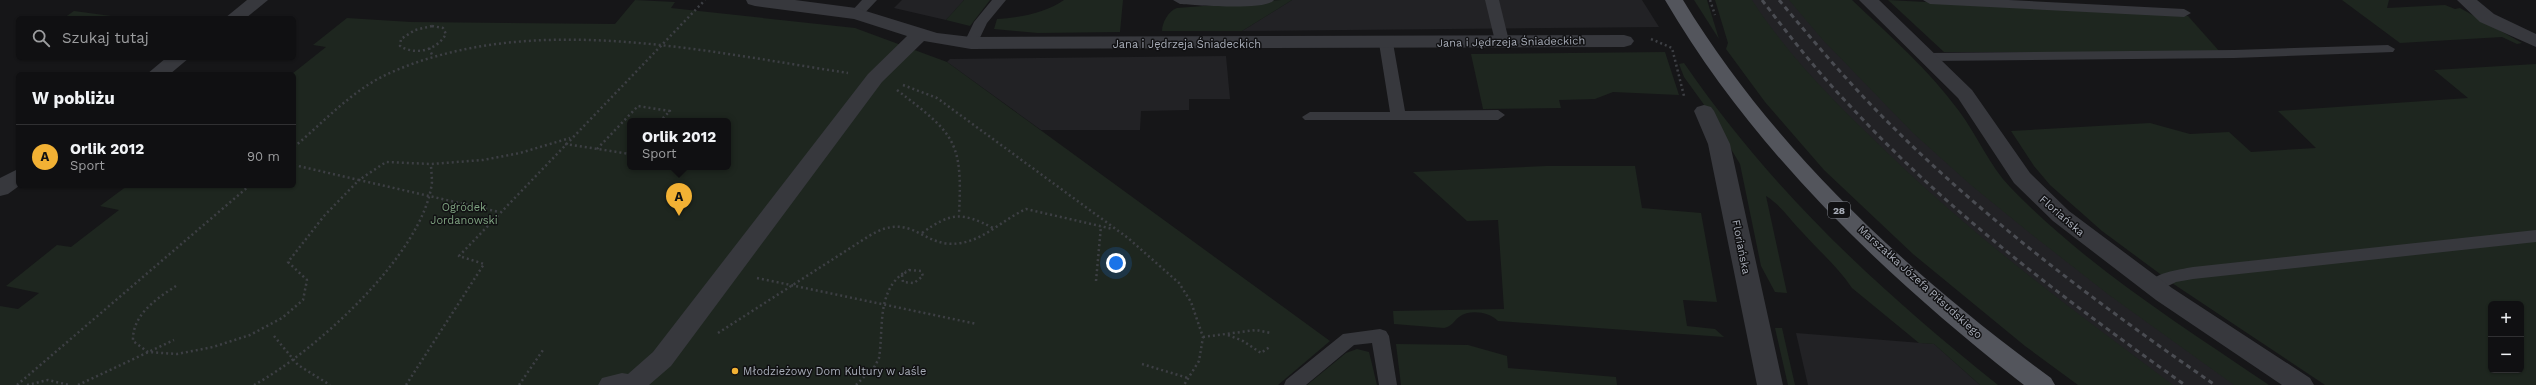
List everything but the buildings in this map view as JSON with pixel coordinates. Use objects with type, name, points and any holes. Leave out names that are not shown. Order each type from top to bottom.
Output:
[{"type":"main road","name":"Marszałka Józefa Piłsudskiego","points":[[1674,0],[1720,74],[1749,111],[1817,188],[1932,295],[2042,385]]},
{"type":"street","points":[[237,16],[259,0]]},
{"type":"street","name":"Jana i Jędrzeja Śniadeckich","points":[[755,0],[856,14],[943,40],[971,43],[1386,43],[1624,41]]},
{"type":"street","name":"Floriańska","points":[[1868,0],[1929,57],[1972,103],[2013,166],[2033,190],[2086,236],[2154,287],[2300,385]]},
{"type":"street","points":[[2466,0],[2487,18],[2536,41]]},
{"type":"street","points":[[611,385],[622,383],[633,385],[662,359],[880,79],[920,34]]},
{"type":"street","points":[[160,72],[176,60]]},
{"type":"street","name":"Floriańska","points":[[1704,111],[1719,144],[1770,385]]},
{"type":"street","points":[[0,189],[16,177]]},
{"type":"lane","points":[[856,14],[870,0]]},
{"type":"lane","points":[[971,43],[981,22],[999,0]]},
{"type":"lane","points":[[1180,0],[1238,2],[1267,0]]},
{"type":"lane","points":[[1492,0],[1502,42]]},
{"type":"lane","points":[[1930,0],[2184,13]]},
{"type":"lane","points":[[1386,43],[1398,116]]},
{"type":"lane","points":[[1929,57],[2234,54],[2388,49]]},
{"type":"lane","points":[[1310,117],[1498,115]]},
{"type":"lane","points":[[2154,287],[2172,277],[2193,273],[2536,236]]},
{"type":"lane","points":[[1293,385],[1349,339],[1380,336],[1388,385]]},
{"type":"path","points":[[406,385],[484,264],[459,256],[564,144],[663,45],[705,0]]},
{"type":"path","points":[[432,26],[443,28],[446,34],[445,38],[429,48],[408,51],[400,46],[399,43],[405,35],[418,29],[432,26]]},
{"type":"path","points":[[296,146],[374,82],[392,72],[433,57],[467,48],[523,42],[598,42],[663,45],[880,79],[923,91],[937,98],[1116,229],[1180,283],[1191,302],[1203,337],[1199,361],[1184,385]]},
{"type":"path","points":[[429,48],[433,57]]},
{"type":"path","points":[[880,79],[928,114],[952,140],[959,156],[961,183],[959,214]]},
{"type":"path","points":[[597,149],[638,106],[670,110],[663,118]]},
{"type":"path","points":[[302,307],[307,289],[306,277],[300,269],[288,262],[324,216],[360,180],[386,162],[431,164],[504,157],[570,138]]},
{"type":"path","points":[[564,144],[627,154]]},
{"type":"path","points":[[254,385],[292,362],[310,349],[352,307],[390,265],[410,234],[428,196],[431,187],[431,164]]},
{"type":"path","points":[[296,165],[499,212]]},
{"type":"path","points":[[17,385],[247,188]]},
{"type":"path","points":[[712,337],[791,285],[882,229],[899,225],[922,233],[943,243],[951,244],[969,241],[994,228],[1013,214],[1026,209],[1116,229]]},
{"type":"path","points":[[922,233],[938,221],[959,214],[972,217],[994,228]]},
{"type":"path","points":[[1096,281],[1102,226]]},
{"type":"path","points":[[856,385],[875,366],[879,358],[883,304],[892,280],[906,271],[919,270],[922,276],[917,282],[906,283],[901,278],[906,271]]},
{"type":"path","points":[[729,272],[977,324]]},
{"type":"path","points":[[144,358],[140,355],[133,336],[138,320],[152,305],[176,286]]},
{"type":"path","points":[[1203,337],[1256,330],[1271,333]]},
{"type":"path","points":[[268,340],[279,331]]},
{"type":"path","points":[[1228,334],[1243,341],[1261,353],[1271,346]]},
{"type":"path","points":[[274,336],[292,362],[311,376],[330,385]]},
{"type":"path","points":[[78,385],[174,340]]},
{"type":"path","points":[[519,385],[543,350]]},
{"type":"path","points":[[1142,364],[1188,378]]},
{"type":"path","points":[[27,385],[48,380],[61,380],[69,385]]},
{"type":"shaded area","points":[[902,0],[964,0],[946,20],[894,8]]},
{"type":"shaded area","points":[[1292,0],[1642,0],[1659,27],[1242,31]]},
{"type":"shaded area","points":[[1745,0],[1799,0],[1845,55],[2238,385],[2167,385],[2049,299],[1845,119]]},
{"type":"shaded area","points":[[1226,56],[1230,99],[1189,99],[1189,110],[1141,111],[1140,130],[1041,130],[947,62],[950,59]]},
{"type":"shaded area","points":[[1796,333],[1934,344],[1980,385],[1808,385]]},
{"type":"green space","name":"Ogródek Jordanowski","points":[[635,0],[675,2],[671,8],[855,28],[947,62],[1330,341],[1278,385],[0,385],[0,306],[18,309],[39,293],[6,286],[57,245],[71,247],[119,210],[100,206],[124,188],[296,188],[296,72],[295,72],[326,47],[313,45],[347,18],[411,22],[615,24]]},
{"type":"green space","points":[[964,0],[990,0],[970,26],[946,20]]},
{"type":"green space","points":[[1064,0],[1123,0],[1120,32],[1038,33],[994,29],[997,19],[1032,14],[1057,5]]},
{"type":"green space","points":[[1292,0],[1242,31],[1162,31],[1166,18],[1177,8]]},
{"type":"green space","points":[[1694,0],[1707,0],[1719,39]]},
{"type":"green space","points":[[1715,0],[1752,0],[1783,43],[1818,83],[1925,188],[2029,275],[2173,385],[2078,385],[2025,346],[1913,254],[1824,170],[1765,102],[1726,49],[1728,43]]},
{"type":"green space","points":[[1789,0],[1852,0],[1935,81],[1959,111],[1989,160],[2010,187],[2039,215],[2101,268],[2167,316],[2269,385],[2234,385],[2109,295],[2031,234],[1972,186],[1913,133],[1822,39]]},
{"type":"green space","points":[[1888,0],[2188,16],[2220,52],[1944,52]]},
{"type":"green space","points":[[2342,0],[2389,0],[2387,8],[2445,5],[2455,9],[2460,8],[2522,43],[2517,44],[2502,37],[2400,43]]},
{"type":"green space","points":[[74,11],[111,16],[67,16]]},
{"type":"green space","points":[[1665,52],[1679,95],[1613,92],[1595,99],[1559,100],[1561,108],[1483,109],[1471,54]]},
{"type":"green space","points":[[1684,63],[1718,110],[1754,154],[1829,236],[1910,312],[1998,385],[1980,385],[1934,344],[1919,343],[1852,288],[1835,266],[1781,209],[1766,196],[1787,293],[1775,292],[1761,266],[1740,164],[1705,106],[1684,77],[1679,64]]},
{"type":"green space","points":[[2536,64],[2536,385],[2325,385],[2175,285],[2102,231],[2050,185],[2034,166],[2011,131],[2150,123],[2190,134],[2229,132],[2251,152],[2316,148],[2278,111],[2468,98],[2434,70]]},
{"type":"green space","points":[[1546,166],[1635,166],[1642,208],[1701,213],[1717,302],[1683,300],[1687,326],[1715,329],[1724,337],[1498,321],[1490,315],[1474,312],[1459,317],[1451,325],[1444,328],[1394,324],[1393,311],[1504,309],[1498,220],[1467,221],[1413,172]]},
{"type":"green space","points":[[1775,328],[1782,328],[1795,385],[1788,385]]},
{"type":"green space","points":[[1396,344],[1468,345],[1507,356],[1508,368],[1616,377],[1617,385],[1401,385]]},
{"type":"green space","points":[[1357,349],[1369,352],[1377,385],[1307,385],[1346,353]]},
{"type":"railway","points":[[1762,0],[1829,83],[1891,148],[1930,185],[1970,221],[2054,289],[2185,385]]},
{"type":"railway","points":[[1779,0],[1862,96],[1914,148],[1954,185],[1996,221],[2082,289],[2170,354],[2215,385]]},
{"type":"place","name":"Orlik 2012","points":[[679,216]]},
{"type":"place","name":"Młodzieżowy Dom Kultury w Jaśle","points":[[735,371]]}]
